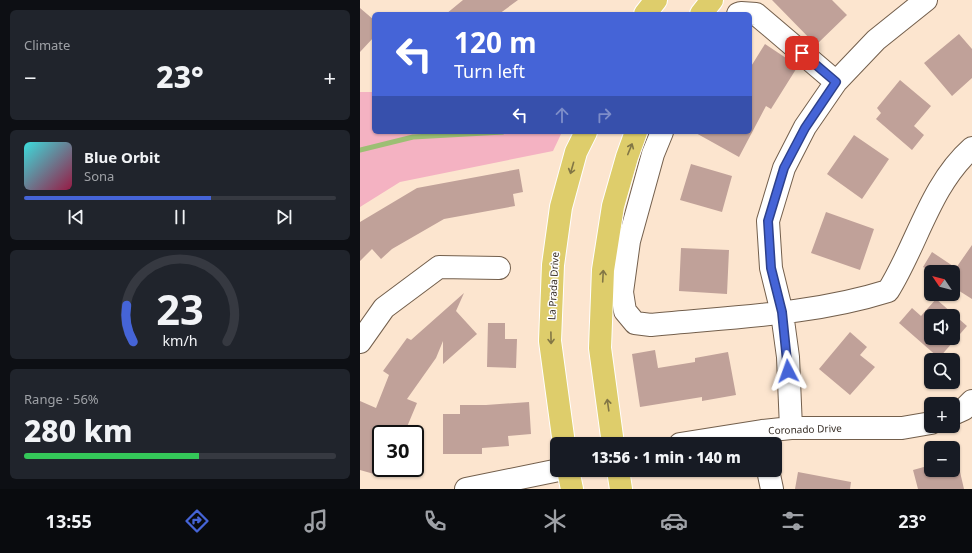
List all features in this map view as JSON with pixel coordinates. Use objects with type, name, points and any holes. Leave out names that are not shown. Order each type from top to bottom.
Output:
[{"type":"main road","points":[[647,12],[656,0]]},
{"type":"main road","points":[[703,12],[712,0]]},
{"type":"main road","name":"La Prada Drive","points":[[563,437],[550,340],[553,265],[561,208],[576,152],[585,134]]},
{"type":"main road","points":[[612,437],[600,348],[603,270],[613,206],[626,157],[635,134]]},
{"type":"main road","points":[[569,477],[572,489]]},
{"type":"main road","points":[[619,477],[621,489]]},
{"type":"street","points":[[791,428],[788,357],[782,312],[771,268],[768,221],[784,168],[805,128],[836,82],[876,40],[926,0]]},
{"type":"street","points":[[752,14],[756,14],[836,82]]},
{"type":"street","points":[[661,134],[653,154],[629,241],[622,292],[625,311],[635,323],[651,325],[782,312],[864,298],[888,291],[900,272],[920,227],[941,186],[966,153],[972,148]]},
{"type":"street","points":[[360,342],[384,308],[439,267],[498,268]]},
{"type":"street","points":[[960,411],[972,401]]},
{"type":"street","name":"Coronado Drive","points":[[763,437],[791,428],[902,428],[924,424]]},
{"type":"street","points":[[466,489],[550,472]]},
{"type":"street","points":[[769,477],[772,489]]},
{"type":"shaded area","points":[[360,92],[372,92],[372,134],[561,134],[553,151],[400,182],[360,207]]},
{"type":"building","points":[[463,0],[518,0],[502,12],[448,12]]},
{"type":"building","points":[[772,0],[832,0],[847,15],[816,45]]},
{"type":"building","points":[[360,8],[372,18],[372,39],[360,52]]},
{"type":"building","points":[[959,34],[972,49],[972,78],[952,96],[924,63]]},
{"type":"building","points":[[765,44],[798,66],[771,109],[766,106],[752,132],[752,65]]},
{"type":"building","points":[[900,80],[931,106],[914,126],[924,135],[912,150],[876,119],[881,113],[877,108]]},
{"type":"building","points":[[698,134],[751,134],[739,157]]},
{"type":"building","points":[[854,135],[889,159],[862,199],[827,174]]},
{"type":"building","points":[[691,164],[732,176],[722,212],[680,200]]},
{"type":"building","points":[[519,169],[523,192],[513,194],[515,206],[444,219],[392,249],[381,259],[372,249],[360,261],[360,222],[417,188]]},
{"type":"building","points":[[826,212],[874,229],[860,270],[811,253]]},
{"type":"building","points":[[972,245],[972,299],[960,291],[960,265],[958,265]]},
{"type":"building","points":[[681,248],[729,250],[727,294],[679,291]]},
{"type":"building","points":[[932,252],[952,265],[924,265]]},
{"type":"building","points":[[464,293],[456,311],[477,334],[443,364],[443,341],[436,358],[407,399],[417,403],[408,425],[372,425],[372,473],[360,470],[360,401],[376,408],[389,375],[383,371],[407,338],[411,340]]},
{"type":"building","points":[[934,301],[938,301],[947,309],[927,309]]},
{"type":"building","points":[[912,308],[921,316],[924,313],[924,345],[899,323]]},
{"type":"building","points":[[960,320],[967,326],[960,334]]},
{"type":"building","points":[[488,323],[505,323],[505,339],[517,339],[516,368],[487,367]]},
{"type":"building","points":[[850,332],[867,347],[860,355],[875,367],[850,395],[819,369]]},
{"type":"building","points":[[924,345],[950,345],[943,353],[933,353]]},
{"type":"building","points":[[655,350],[658,368],[695,362],[695,358],[728,352],[736,395],[702,401],[702,397],[640,407],[632,354]]},
{"type":"building","points":[[529,402],[531,434],[508,436],[509,446],[482,448],[482,454],[443,454],[443,414],[460,414],[460,405]]},
{"type":"building","points":[[924,467],[924,477],[960,477],[960,472],[964,489],[918,489],[913,470]]},
{"type":"building","points":[[798,472],[851,482],[850,489],[795,489]]},
{"type":"waterway","points":[[360,150],[413,137],[467,134]]},
{"type":"route","points":[[788,371],[788,357],[782,312],[771,268],[768,221],[784,168],[805,128],[836,82],[802,53]]}]
